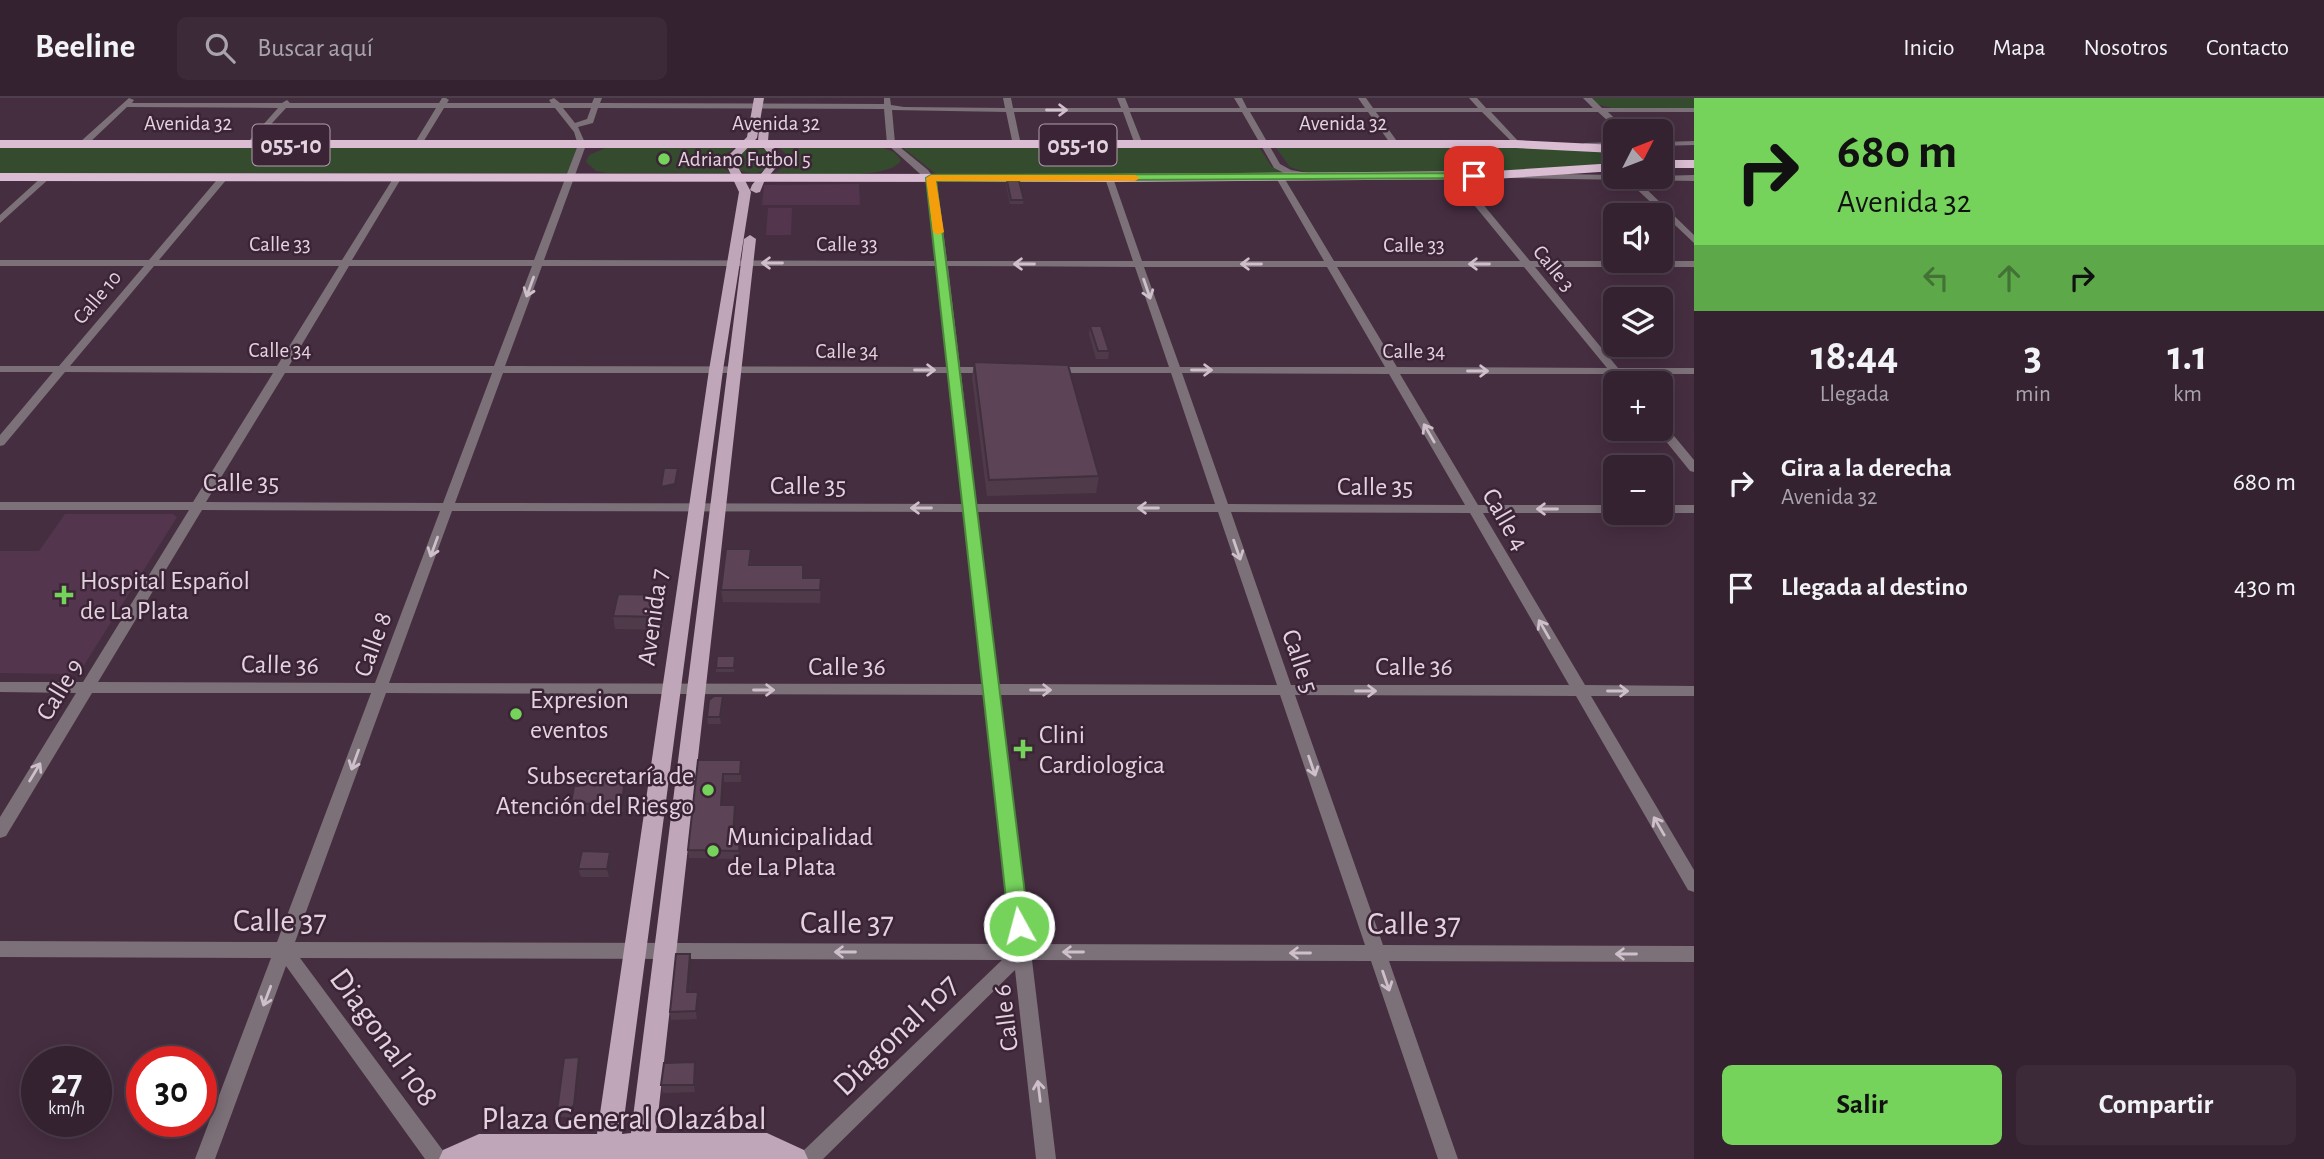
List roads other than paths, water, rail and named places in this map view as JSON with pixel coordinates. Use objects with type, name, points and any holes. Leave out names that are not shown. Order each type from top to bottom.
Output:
[{"type":"highway","name":"Avenida 32","points":[[0,145],[1603,147]]},
{"type":"highway","points":[[1673,150],[1694,150]]},
{"type":"highway","points":[[883,178],[901,170],[906,158]]},
{"type":"highway","points":[[1673,164],[1694,163]]},
{"type":"highway","name":"055-10","points":[[0,177],[1494,176],[1603,168]]},
{"type":"main road","name":"Avenida 7","points":[[640,1153],[734,370],[744,183],[729,160],[752,138],[763,102]]},
{"type":"main road","name":"Avenida 7","points":[[607,1153],[716,370],[757,183],[776,166],[778,159],[762,138],[763,102]]},
{"type":"main road","name":"Plaza General Olazábal","points":[[452,1159],[479,1147],[640,1153],[767,1145],[795,1159]]},
{"type":"street","points":[[83,145],[133,98]]},
{"type":"street","points":[[1007,98],[1017,145]]},
{"type":"street","points":[[1121,98],[1139,145]]},
{"type":"street","points":[[1238,98],[1277,166],[1289,172],[1312,176]]},
{"type":"street","points":[[1362,98],[1395,145]]},
{"type":"street","points":[[1473,98],[1516,145]]},
{"type":"street","points":[[1587,98],[1610,119]]},
{"type":"street","points":[[125,105],[288,101],[597,101],[887,103],[1010,110],[1694,110]]},
{"type":"street","points":[[250,145],[288,101]]},
{"type":"street","points":[[553,101],[574,126],[582,145]]},
{"type":"street","points":[[574,126],[590,121],[597,101]]},
{"type":"street","points":[[418,144],[444,102]]},
{"type":"street","points":[[887,103],[891,144],[931,178]]},
{"type":"street","points":[[1673,144],[1694,143]]},
{"type":"street","name":"Calle 8","points":[[205,1159],[582,145]]},
{"type":"street","name":"Calle 4","points":[[1279,176],[1694,885]]},
{"type":"street","name":"Calle 3","points":[[1455,176],[1614,371]]},
{"type":"street","points":[[1494,176],[1603,178]]},
{"type":"street","points":[[0,220],[47,177]]},
{"type":"street","name":"Calle 10","points":[[0,442],[224,177]]},
{"type":"street","name":"Calle 9","points":[[0,831],[201,505],[398,177]]},
{"type":"street","name":"Calle 6","points":[[931,178],[1046,1159]]},
{"type":"street","name":"Calle 5","points":[[1109,178],[1448,1159]]},
{"type":"street","points":[[1673,178],[1694,178]]},
{"type":"street","points":[[1641,189],[1694,240]]},
{"type":"street","name":"Calle 33","points":[[0,263],[1694,264]]},
{"type":"street","name":"Calle 34","points":[[0,369],[1006,370]]},
{"type":"street","name":"Calle 34","points":[[1032,370],[1603,371]]},
{"type":"street","name":"Calle 34","points":[[1673,371],[1694,371]]},
{"type":"street","points":[[1672,441],[1694,468]]},
{"type":"street","name":"Calle 35","points":[[0,506],[1603,509]]},
{"type":"street","points":[[1673,509],[1694,509]]},
{"type":"street","name":"Calle 36","points":[[0,687],[381,690],[1694,691]]},
{"type":"street","name":"Calle 37","points":[[0,950],[1694,954]]},
{"type":"street","name":"Diagonal 108","points":[[284,950],[437,1159]]},
{"type":"street","name":"Diagonal 107","points":[[809,1159],[1022,952]]},
{"type":"place","name":"Adriano Futbol 5","points":[[664,159]]},
{"type":"place","name":"Hospital Español de La Plata","points":[[64,595]]},
{"type":"place","name":"Expresion eventos","points":[[516,714]]},
{"type":"place","name":"Clini Cardiologica","points":[[1023,749]]},
{"type":"place","name":"Subsecretaría de Atención del Riesgo","points":[[708,790]]},
{"type":"place","name":"Municipalidad de La Plata","points":[[713,851]]}]
